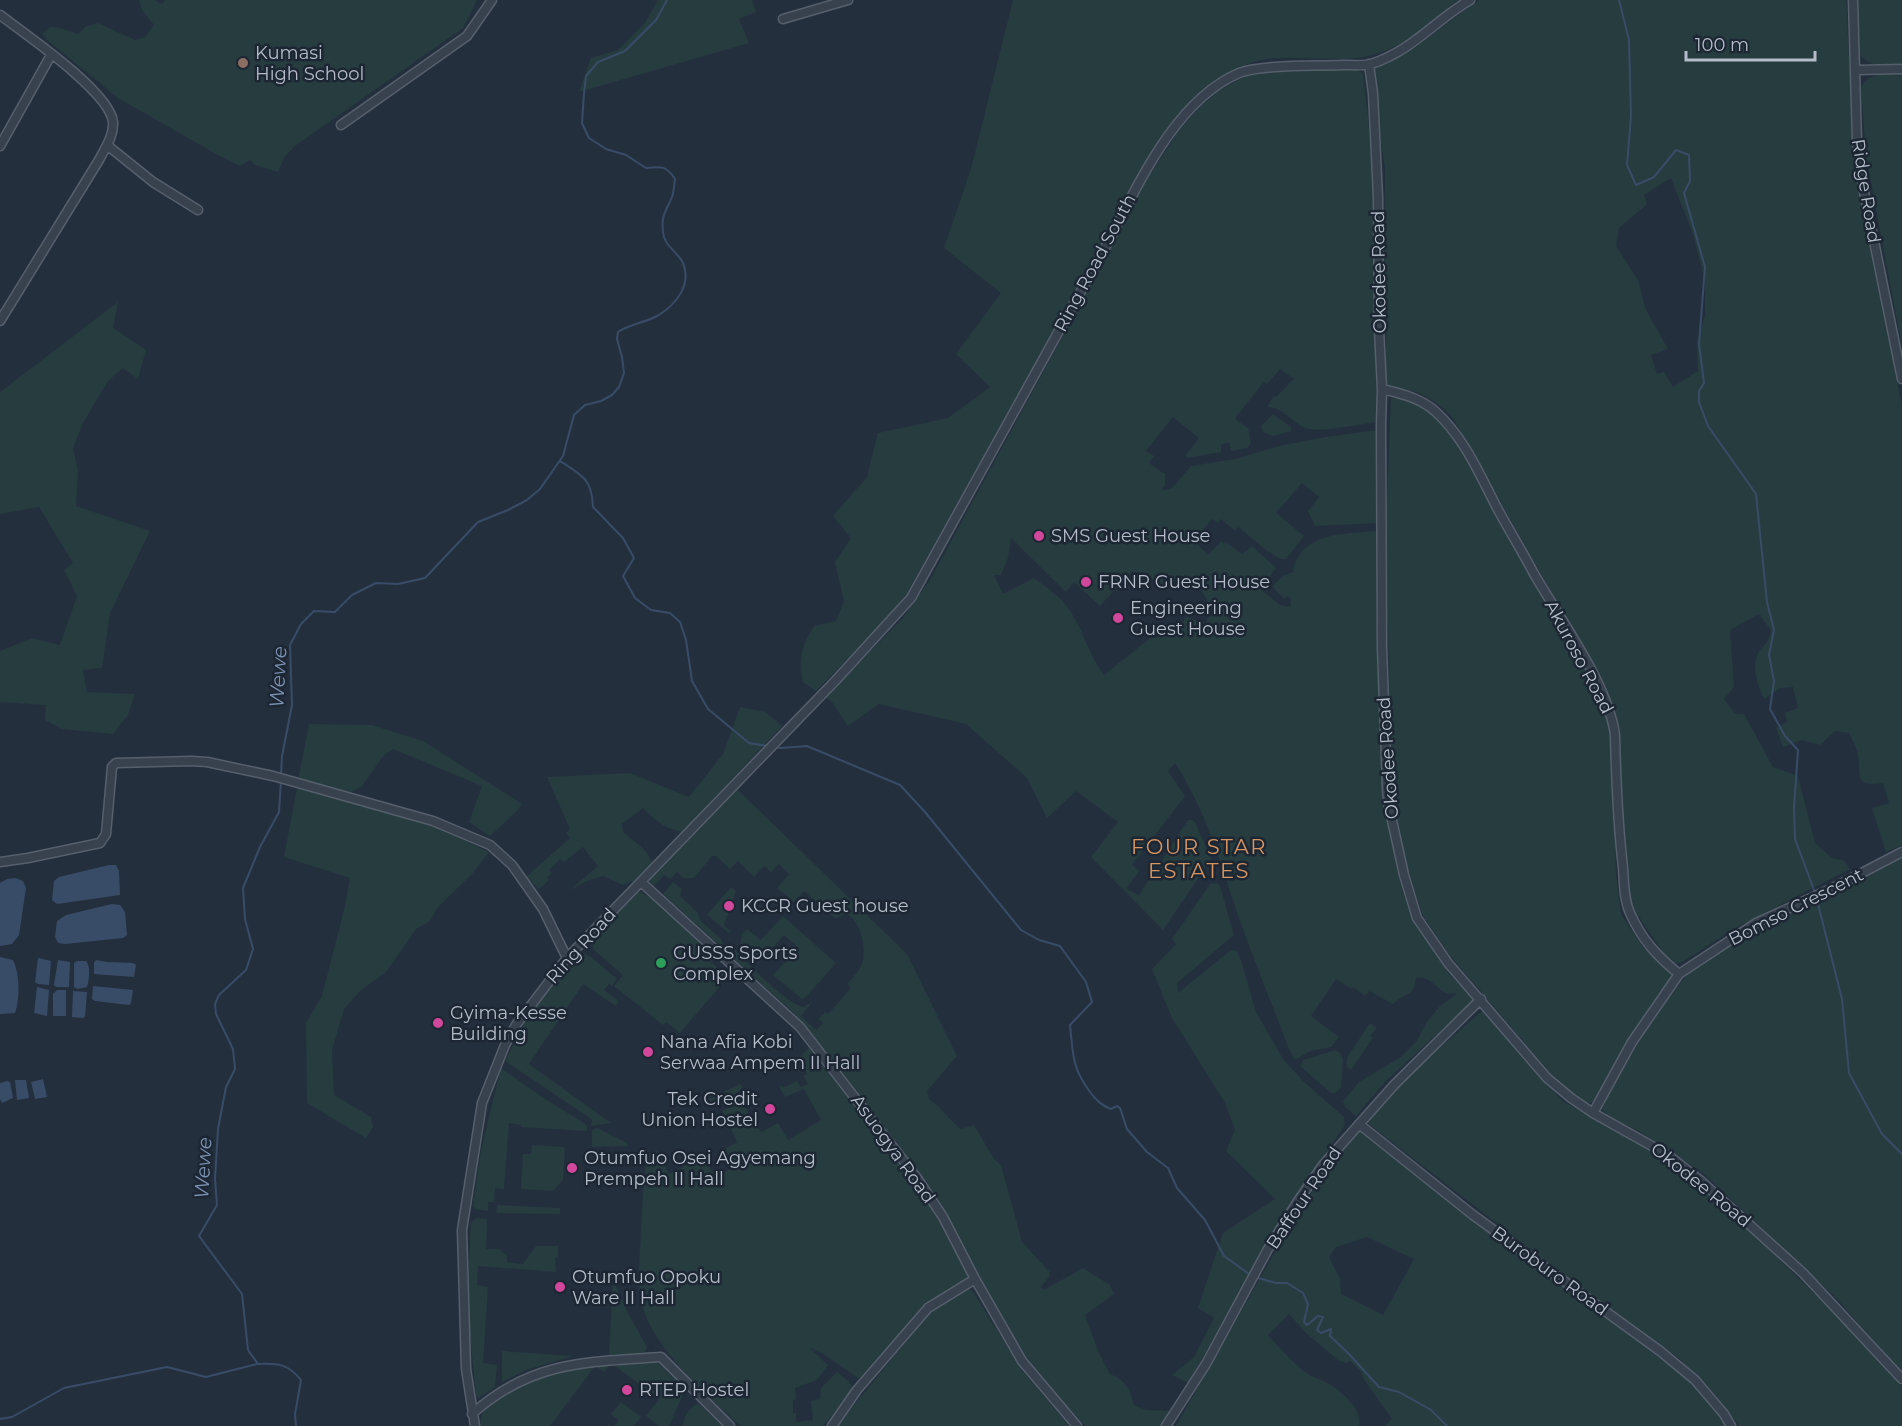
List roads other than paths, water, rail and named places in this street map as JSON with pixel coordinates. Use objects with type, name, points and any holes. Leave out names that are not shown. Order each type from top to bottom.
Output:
[{"type":"street","points":[[341,125],[467,36],[492,0]]},
{"type":"street","points":[[783,19],[848,0]]},
{"type":"street","name":"Ring Road South","points":[[836,680],[911,598],[1113,235],[1137,185],[1166,139],[1191,108],[1214,87],[1241,72],[1274,67],[1369,64],[1410,46],[1456,8],[1470,0]]},
{"type":"street","name":"Ridge Road","points":[[1853,0],[1857,70],[1857,142],[1863,187],[1902,379]]},
{"type":"street","points":[[0,15],[88,84],[106,105],[113,120],[112,135],[107,145],[0,321]]},
{"type":"street","points":[[0,146],[51,55]]},
{"type":"street","name":"Okodee Road","points":[[1369,64],[1378,186],[1379,329],[1382,389],[1382,627],[1388,802],[1404,875],[1417,918],[1448,963],[1547,1078],[1593,1113],[1668,1155],[1707,1186],[1803,1273],[1902,1379]]},
{"type":"street","points":[[1857,70],[1902,69]]},
{"type":"street","points":[[107,145],[153,182],[198,210]]},
{"type":"street","name":"Akuroso Road","points":[[1382,389],[1417,398],[1435,411],[1450,427],[1473,459],[1500,513],[1594,678],[1614,724],[1622,862],[1630,912],[1657,956],[1678,974]]},
{"type":"street","name":"Ring Road","points":[[475,1426],[465,1369],[462,1230],[482,1103],[505,1046],[529,1006],[567,958],[836,680]]},
{"type":"street","points":[[0,862],[100,843],[106,834],[112,766],[116,763],[192,761],[277,777],[433,822],[490,845],[512,865],[543,909],[567,958]]},
{"type":"street","name":"Bomso Crescent","points":[[1593,1113],[1632,1042],[1678,974],[1756,923],[1833,888],[1902,852]]},
{"type":"street","name":"Asuogya Road","points":[[641,882],[800,1027],[917,1178],[943,1217],[1022,1361],[1077,1426]]},
{"type":"street","name":"Baffour Road","points":[[1166,1426],[1206,1364],[1268,1249],[1298,1201],[1335,1151],[1394,1085],[1480,999]]},
{"type":"street","name":"Buroburo Road","points":[[1359,1124],[1475,1217],[1660,1351],[1695,1380],[1724,1414],[1731,1426]]},
{"type":"street","points":[[832,1426],[857,1390],[928,1308],[975,1279]]},
{"type":"street","points":[[472,1414],[490,1397],[510,1384],[552,1369],[596,1361],[661,1357],[730,1426]]},
{"type":"water","points":[[116,865],[119,871],[120,895],[57,904],[52,900],[54,881],[59,877]]},
{"type":"water","points":[[15,878],[23,881],[26,888],[19,935],[12,944],[0,946],[0,883]]},
{"type":"water","points":[[112,904],[120,905],[125,912],[127,935],[123,938],[58,943],[55,937],[57,921],[66,915]]},
{"type":"water","points":[[0,957],[13,960],[17,972],[18,1001],[15,1013],[0,1014]]},
{"type":"water","points":[[38,958],[51,961],[49,985],[35,982]]},
{"type":"water","points":[[58,960],[70,962],[69,987],[54,985]]},
{"type":"water","points":[[96,960],[133,963],[136,965],[134,977],[94,974]]},
{"type":"water","points":[[86,961],[89,970],[87,987],[78,989],[74,987],[74,963]]},
{"type":"water","points":[[93,986],[133,990],[131,1003],[129,1005],[95,1001],[92,999]]},
{"type":"water","points":[[37,987],[49,990],[47,1016],[34,1013]]},
{"type":"water","points":[[57,990],[66,990],[66,1016],[53,1016],[53,994]]},
{"type":"water","points":[[73,991],[87,992],[83,1018],[72,1017]]},
{"type":"water","points":[[43,1079],[47,1097],[35,1099],[31,1082]]},
{"type":"water","points":[[15,1080],[26,1080],[29,1098],[17,1100]]},
{"type":"water","points":[[10,1082],[13,1098],[2,1103],[0,1083]]},
{"type":"waterway","name":"Wewe","points":[[281,775],[282,756],[292,705],[290,645],[301,624],[314,611],[335,612],[352,595],[376,583],[398,584],[425,578],[478,522],[527,500],[540,489],[563,456],[574,415],[585,405],[601,401],[612,395],[619,387],[624,373],[617,339],[618,332],[657,316],[676,300],[684,287],[683,263],[668,245],[664,237],[663,226],[664,213],[673,195],[675,179],[663,168],[646,168],[626,155],[606,149],[589,138],[582,123],[586,76],[598,62],[625,51],[656,20],[667,0]]},
{"type":"waterway","points":[[1619,0],[1629,40],[1631,116],[1627,165],[1636,185],[1654,177],[1676,150],[1689,155],[1690,181],[1684,193],[1705,267],[1699,344],[1704,383],[1699,391],[1699,402],[1708,426],[1756,494],[1767,602],[1774,630],[1769,655],[1774,681],[1770,709],[1785,736],[1798,750],[1794,808],[1795,839],[1814,890]]},
{"type":"waterway","points":[[560,461],[574,470],[588,484],[593,507],[623,538],[634,558],[623,576],[635,598],[651,610],[670,613],[680,622],[686,640],[692,681],[708,709],[749,743],[768,746]]},
{"type":"waterway","points":[[774,747],[807,746],[900,785],[925,812],[1021,930],[1039,940],[1060,946],[1086,982],[1092,1002],[1070,1025],[1074,1060],[1084,1083],[1102,1104],[1111,1109],[1117,1106],[1120,1108],[1127,1129],[1147,1152],[1168,1168],[1177,1188],[1205,1220],[1224,1256],[1249,1274]]},
{"type":"waterway","name":"Wewe","points":[[281,780],[279,812],[260,847],[243,888],[245,919],[253,949],[246,970],[219,995],[215,1004],[216,1014],[233,1049],[235,1069],[226,1087],[218,1129],[215,1179],[217,1205],[199,1236],[242,1294],[248,1350],[258,1364],[282,1366],[292,1371],[301,1380],[295,1414],[296,1426]]},
{"type":"waterway","points":[[1817,900],[1842,999],[1849,1073],[1882,1134],[1902,1154]]},
{"type":"waterway","points":[[1258,1278],[1276,1283],[1287,1283],[1303,1293],[1308,1304],[1304,1322],[1307,1325],[1318,1316],[1323,1317],[1317,1330],[1321,1333],[1331,1329],[1330,1336],[1379,1387],[1399,1392],[1431,1410],[1447,1426]]},
{"type":"waterway","points":[[0,1419],[12,1417],[64,1388],[167,1367],[206,1377],[257,1364]]},
{"type":"place","name":"Kumasi High School","points":[[243,63]]},
{"type":"place","name":"SMS Guest House","points":[[1039,536]]},
{"type":"place","name":"FRNR Guest House","points":[[1086,582]]},
{"type":"place","name":"Engineering Guest House","points":[[1118,618]]},
{"type":"place","name":"KCCR Guest house","points":[[729,906]]},
{"type":"place","name":"GUSSS Sports Complex","points":[[661,963]]},
{"type":"place","name":"Gyima-Kesse Building","points":[[438,1023]]},
{"type":"place","name":"Nana Afia Kobi Serwaa Ampem II Hall","points":[[648,1052]]},
{"type":"place","name":"Tek Credit Union Hostel","points":[[770,1109]]},
{"type":"place","name":"Otumfuo Osei Agyemang Prempeh II Hall","points":[[572,1168]]},
{"type":"place","name":"Otumfuo Opoku Ware II Hall","points":[[560,1287]]},
{"type":"place","name":"RTEP Hostel","points":[[627,1390]]},
{"type":"district","name":"FOUR STAR ESTATES","points":[[1199,859]]}]
